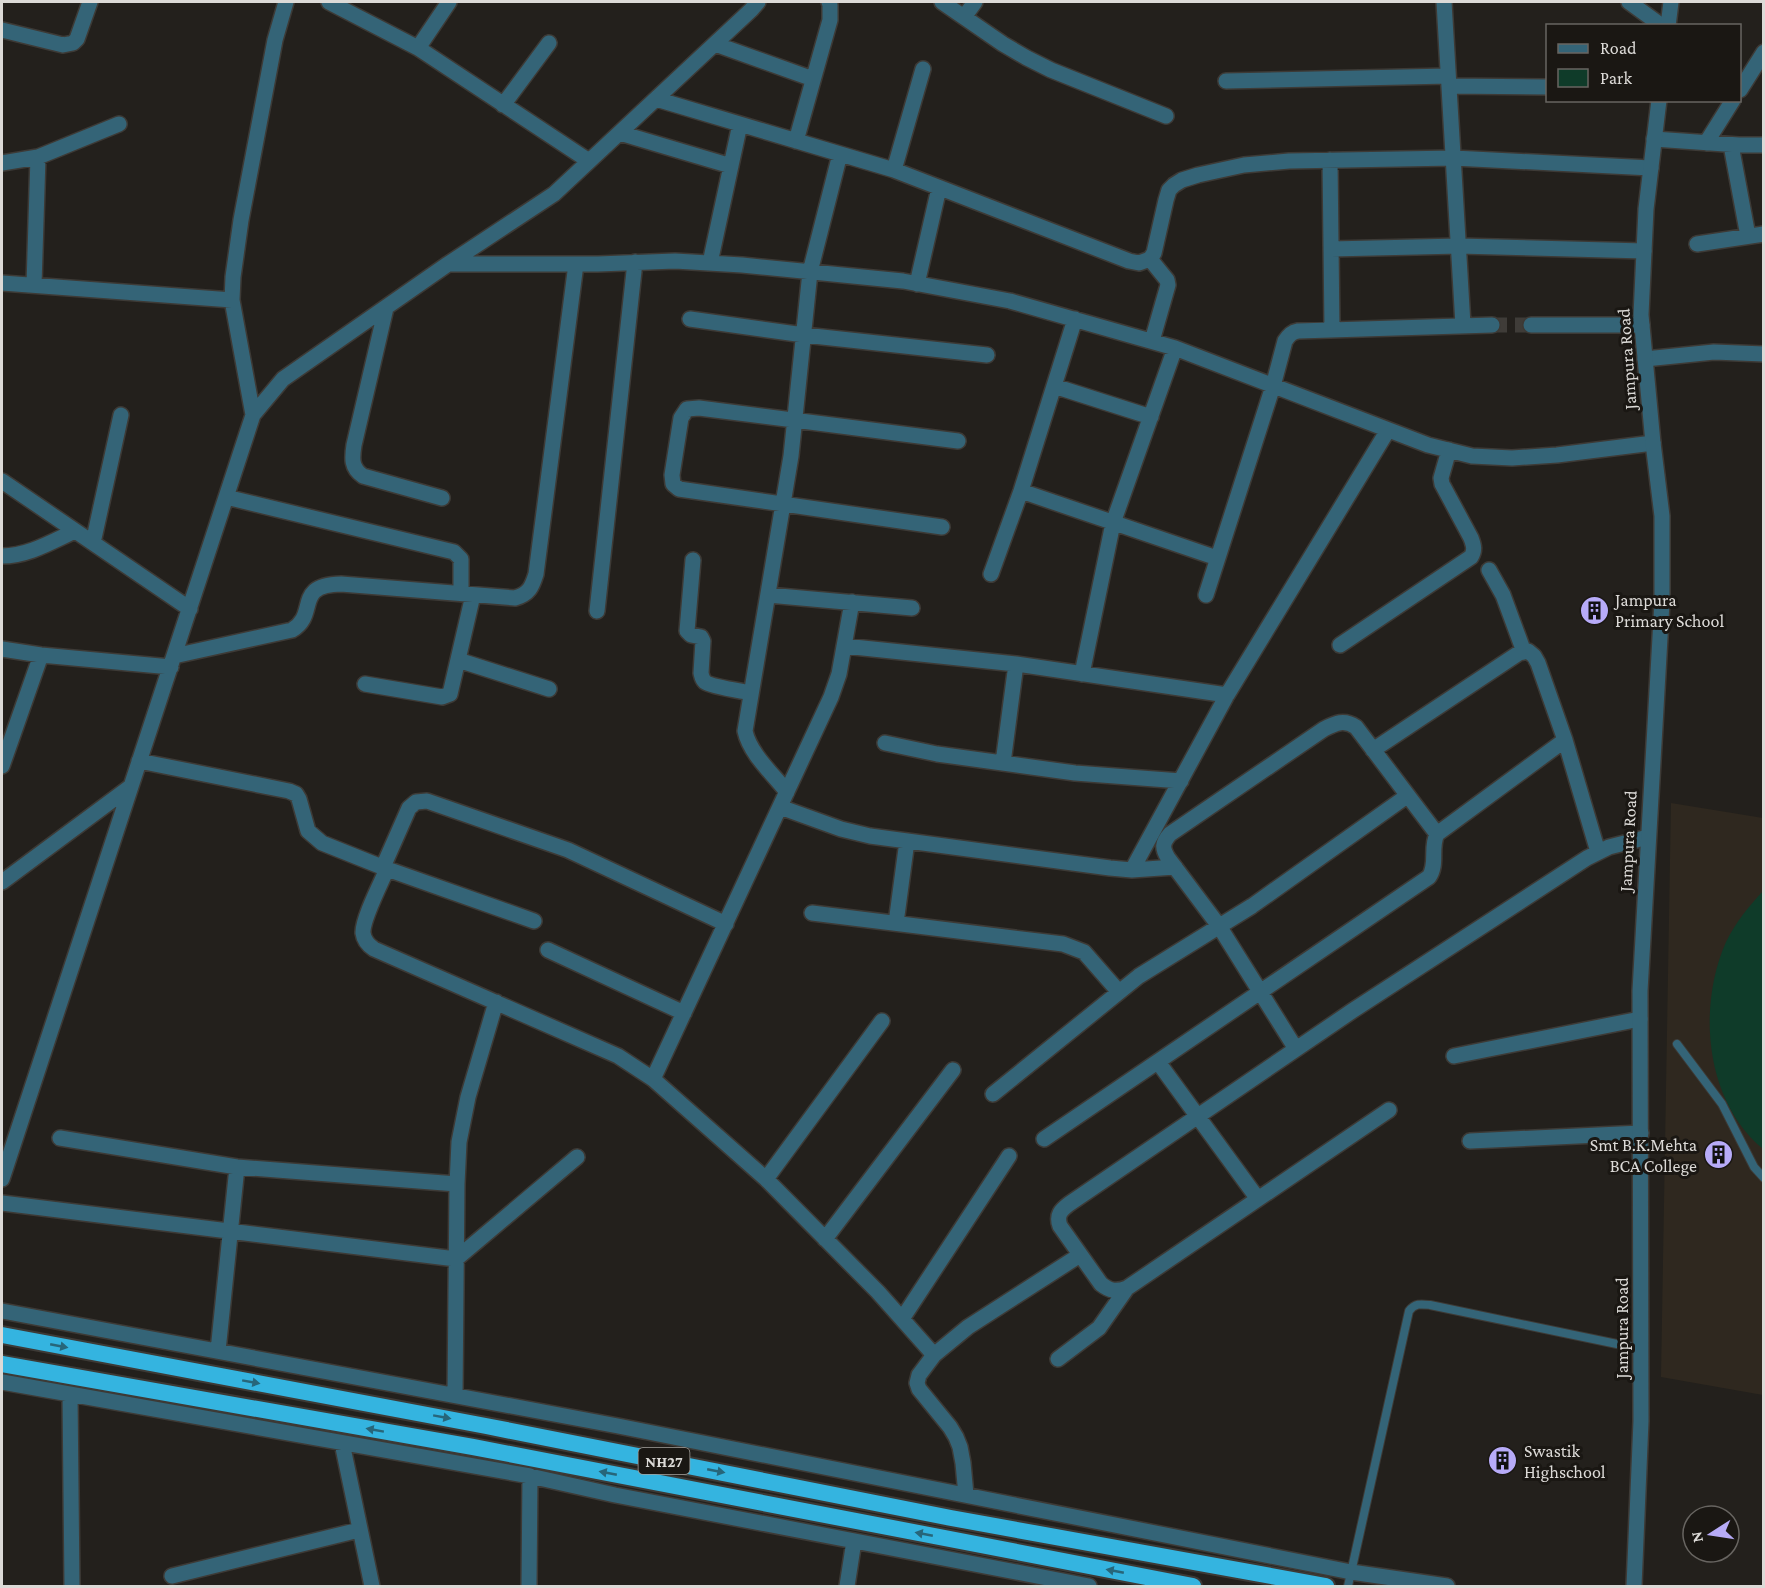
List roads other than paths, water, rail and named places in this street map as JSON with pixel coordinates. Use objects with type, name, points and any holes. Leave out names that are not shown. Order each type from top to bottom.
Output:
[{"type":"highway","name":"NH27","points":[[2,1335],[486,1426],[951,1518],[1326,1587]]},
{"type":"highway","name":"NH27","points":[[2,1364],[473,1447],[1193,1587]]},
{"type":"street","points":[[2,30],[63,45],[73,43],[80,33],[90,2]]},
{"type":"street","points":[[253,415],[232,300],[233,277],[241,220],[275,40],[286,2]]},
{"type":"street","points":[[329,2],[418,48],[589,162]]},
{"type":"street","points":[[418,48],[449,2]]},
{"type":"street","points":[[2,1179],[253,415],[283,379],[448,264],[554,194],[758,2]]},
{"type":"street","points":[[796,141],[830,21],[828,2]]},
{"type":"street","points":[[942,2],[1003,44],[1051,70],[1166,116]]},
{"type":"street","points":[[964,17],[975,2]]},
{"type":"street","points":[[1444,2],[1464,325]]},
{"type":"street","points":[[1629,2],[1659,24]]},
{"type":"street","points":[[1668,24],[1671,2]]},
{"type":"street","points":[[503,105],[549,43]]},
{"type":"street","points":[[715,44],[813,79]]},
{"type":"street","points":[[1741,88],[1764,52]]},
{"type":"street","points":[[894,170],[923,69]]},
{"type":"street","points":[[1226,81],[1449,81],[1546,87]]},
{"type":"street","points":[[656,99],[894,170],[1139,263],[1150,259],[1154,253],[1169,190],[1182,180],[1198,174],[1266,162],[1454,158],[1651,168]]},
{"type":"street","name":"Jampura Road","points":[[1634,1587],[1641,1421],[1640,991],[1662,602],[1662,516],[1642,325],[1646,209],[1659,102]]},
{"type":"street","points":[[1706,143],[1732,102]]},
{"type":"street","points":[[2,163],[38,157],[119,124]]},
{"type":"street","points":[[710,263],[740,124]]},
{"type":"street","points":[[620,133],[731,166]]},
{"type":"street","points":[[1654,139],[1764,145]]},
{"type":"street","points":[[1731,145],[1748,236]]},
{"type":"street","points":[[787,792],[754,751],[747,740],[745,731],[791,456],[810,272],[840,154]]},
{"type":"street","points":[[34,285],[38,157]]},
{"type":"street","points":[[1330,160],[1332,329]]},
{"type":"street","points":[[917,284],[939,188]]},
{"type":"street","points":[[1697,244],[1764,234]]},
{"type":"street","points":[[1332,249],[1459,246],[1644,251]]},
{"type":"street","points":[[1150,259],[1168,285],[1152,341]]},
{"type":"street","points":[[448,264],[675,261],[810,272],[917,284],[1011,301],[1175,348],[1428,445],[1472,456],[1512,458],[1557,455],[1653,443]]},
{"type":"street","points":[[597,611],[635,262]]},
{"type":"street","points":[[2,649],[41,655],[173,661],[292,630],[303,620],[312,593],[322,585],[341,584],[515,598],[529,591],[536,574],[576,264]]},
{"type":"street","points":[[2,283],[232,300]]},
{"type":"street","points":[[386,308],[354,445],[353,466],[363,476],[442,498]]},
{"type":"street","points":[[991,574],[1021,491],[1075,318]]},
{"type":"street","points":[[690,319],[804,335],[987,355]]},
{"type":"street","points":[[1206,595],[1273,386],[1285,341],[1292,332],[1492,325]]},
{"type":"street","points":[[1531,325],[1642,325]]},
{"type":"street","points":[[1083,674],[1113,523],[1175,348]]},
{"type":"street","points":[[1645,359],[1713,352],[1764,354]]},
{"type":"street","points":[[1054,386],[1151,417]]},
{"type":"street","points":[[942,527],[679,489],[673,484],[672,475],[681,418],[687,409],[699,408],[958,441]]},
{"type":"street","points":[[93,543],[121,415]]},
{"type":"street","points":[[1132,870],[1227,696],[1388,430]]},
{"type":"street","points":[[1340,645],[1474,553],[1471,538],[1442,484],[1441,478],[1449,450]]},
{"type":"street","points":[[2,481],[190,609]]},
{"type":"street","points":[[1021,491],[1217,558]]},
{"type":"street","points":[[226,497],[454,552],[461,558],[467,594],[452,690],[442,697],[365,684]]},
{"type":"street","points":[[2,556],[31,551],[75,531]]},
{"type":"street","points":[[693,560],[687,631],[703,639],[702,678],[706,683],[751,693]]},
{"type":"street","points":[[1489,570],[1503,595],[1524,652]]},
{"type":"street","points":[[768,595],[912,608]]},
{"type":"street","points":[[653,1079],[831,698],[839,674],[852,602]]},
{"type":"street","points":[[844,646],[1016,664],[1227,696]]},
{"type":"street","points":[[1373,750],[1524,652],[1531,653],[1538,663],[1565,740],[1598,852]]},
{"type":"street","points":[[2,766],[41,655]]},
{"type":"street","points":[[458,660],[549,689]]},
{"type":"street","points":[[1003,763],[1016,664]]},
{"type":"street","points":[[1296,1049],[1219,926],[1163,851],[1165,840],[1170,834],[1324,729],[1338,723],[1350,723],[1356,727],[1437,834]]},
{"type":"street","points":[[1044,1139],[1429,877],[1433,872],[1434,840],[1437,834],[1565,740]]},
{"type":"street","points":[[885,743],[937,754],[1075,773],[1181,781]]},
{"type":"street","points":[[139,761],[289,791],[296,794],[299,799],[308,831],[322,843],[534,921]]},
{"type":"street","points":[[2,882],[130,786]]},
{"type":"street","points":[[993,1094],[1139,976],[1252,906],[1407,796]]},
{"type":"street","points":[[726,924],[568,850],[427,801],[416,802],[409,808],[364,923],[363,935],[368,945],[374,949],[618,1056],[653,1079],[766,1179],[934,1355]]},
{"type":"street","points":[[780,807],[841,829],[907,841],[1132,870],[1175,867]]},
{"type":"street","points":[[1127,1288],[1114,1291],[1101,1284],[1060,1226],[1058,1219],[1062,1209],[1352,1011],[1598,852],[1648,837]]},
{"type":"street","points":[[896,923],[907,841]]},
{"type":"street","points":[[812,913],[1063,944],[1084,952],[1119,992]]},
{"type":"street","points":[[548,950],[684,1013]]},
{"type":"street","points":[[455,1395],[459,1142],[468,1097],[496,1002]]},
{"type":"street","points":[[1454,1056],[1640,1020]]},
{"type":"street","points":[[766,1179],[882,1021]]},
{"type":"street","points":[[1158,1062],[1258,1199]]},
{"type":"street","points":[[825,1239],[953,1070]]},
{"type":"street","points":[[1058,1359],[1099,1328],[1127,1288],[1389,1110]]},
{"type":"street","points":[[1470,1141],[1641,1132]]},
{"type":"street","points":[[60,1138],[237,1167],[457,1184]]},
{"type":"street","points":[[902,1319],[1010,1155]]},
{"type":"street","points":[[2,1203],[456,1259],[577,1156]]},
{"type":"street","points":[[218,1351],[237,1167]]},
{"type":"street","points":[[966,1496],[960,1447],[950,1427],[919,1389],[917,1383],[919,1376],[934,1355],[968,1327],[1080,1255]]},
{"type":"street","points":[[2,1311],[618,1426],[966,1496],[1349,1579],[1447,1587]]},
{"type":"street","points":[[2,1382],[530,1476],[1089,1587]]},
{"type":"street","points":[[70,1394],[72,1587]]},
{"type":"street","points":[[342,1443],[372,1587]]},
{"type":"street","points":[[529,1587],[530,1476]]},
{"type":"street","points":[[172,1575],[359,1530]]},
{"type":"street","points":[[847,1587],[854,1541]]},
{"type":"lane","points":[[1677,1044],[1722,1104],[1754,1167],[1764,1178]]},
{"type":"lane","points":[[1349,1579],[1409,1311],[1413,1306],[1430,1305],[1641,1349]]},
{"type":"tunnel","points":[[1492,325],[1531,325]]},
{"type":"place","name":"Jampura Primary School","points":[[1594,610]]},
{"type":"place","name":"Smt B.K.Mehta BCA College","points":[[1718,1155]]},
{"type":"place","name":"Swastik Highschool","points":[[1503,1461]]}]
